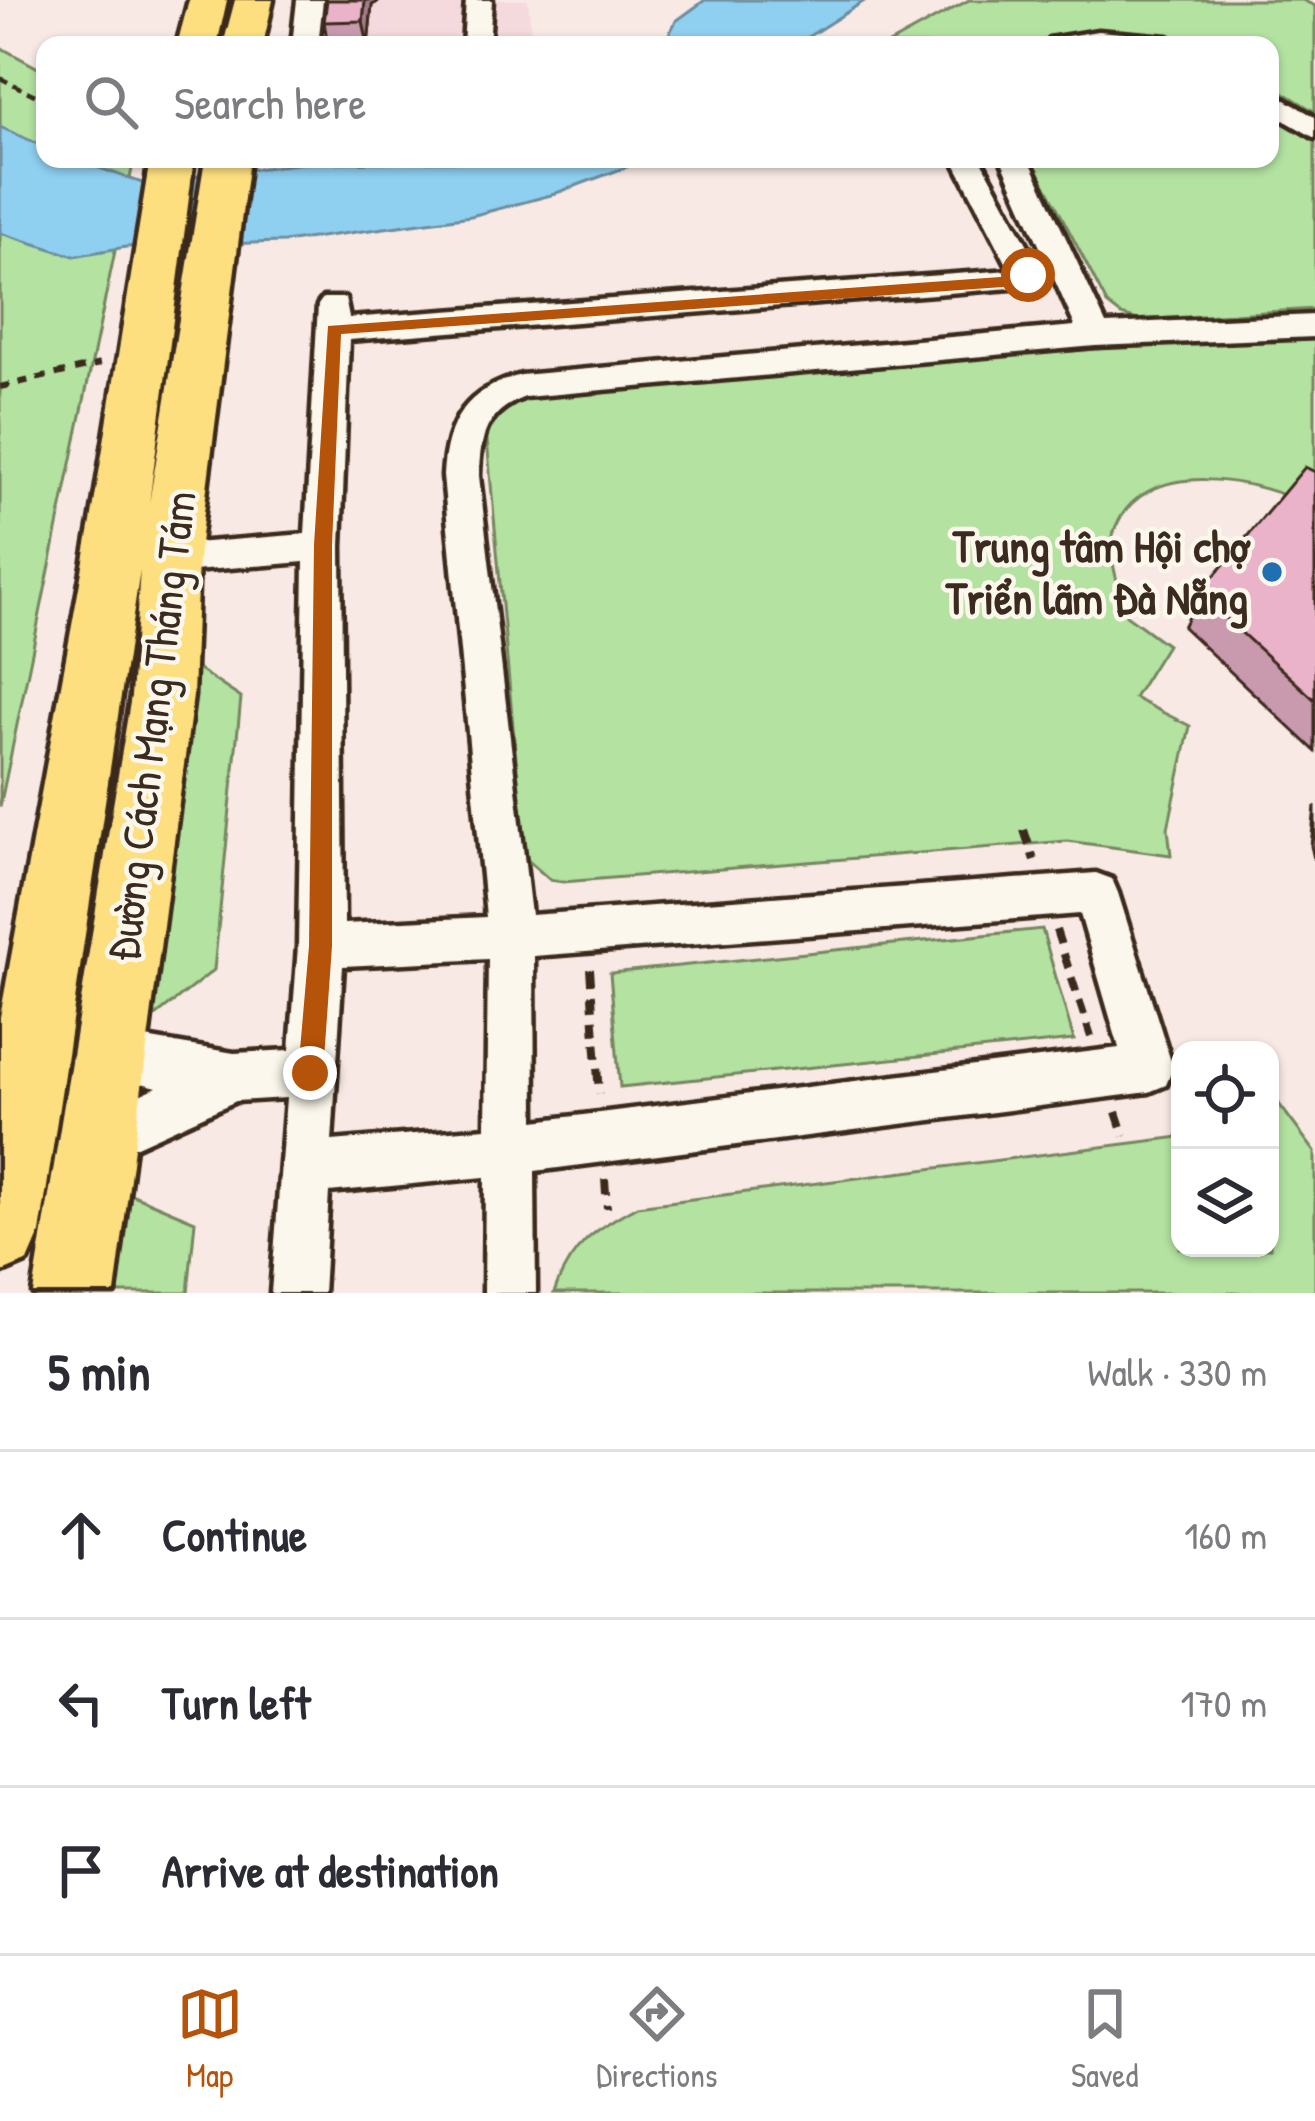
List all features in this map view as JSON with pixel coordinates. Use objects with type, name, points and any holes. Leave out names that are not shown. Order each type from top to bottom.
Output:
[{"type":"highway","points":[[199,36],[208,0]]},
{"type":"highway","points":[[245,36],[254,0]]},
{"type":"highway","name":"Đường Cách Mạng Tháng Tám","points":[[0,1233],[130,454],[185,248],[226,170]]},
{"type":"highway","name":"Đường Cách Mạng Tháng Tám","points":[[74,1293],[162,696],[185,248],[170,172]]},
{"type":"lane","points":[[299,36],[310,0]]},
{"type":"lane","points":[[477,36],[479,0]]},
{"type":"lane","points":[[1279,106],[1315,130]]},
{"type":"lane","points":[[297,1293],[321,946],[323,545],[334,317],[1025,279],[1028,275],[972,168]]},
{"type":"lane","points":[[1019,168],[1095,335]]},
{"type":"lane","points":[[510,1293],[511,937],[461,476],[468,423],[479,406],[521,386],[1095,335],[1315,326]]},
{"type":"lane","points":[[169,560],[323,545]]},
{"type":"lane","points":[[305,1169],[513,1150],[602,1134],[1149,1068],[1096,893],[511,937],[321,946]]},
{"type":"lane","points":[[110,1055],[234,1077],[310,1073]]},
{"type":"lane","points":[[97,1138],[234,1077]]},
{"type":"path","points":[[0,78],[36,96]]},
{"type":"path","points":[[0,387],[104,363]]},
{"type":"path","points":[[1024,830],[1124,1136]]},
{"type":"path","points":[[587,928],[607,1208]]},
{"type":"shaded area","points":[[299,0],[528,0],[531,36],[294,36]]},
{"type":"green space","points":[[969,0],[1302,0],[1315,6],[1315,112],[1279,90],[1279,36],[1096,31],[1079,36],[903,36]]},
{"type":"green space","points":[[0,47],[36,67],[36,168],[132,168],[0,807]]},
{"type":"green space","points":[[1279,114],[1315,138],[1315,309],[1138,320],[1107,304],[1037,168],[1279,168]]},
{"type":"green space","points":[[1315,332],[1315,509],[1235,482],[1175,482],[1149,491],[1128,507],[1114,532],[1113,562],[1126,615],[1167,645],[1134,698],[1190,726],[1168,828],[1171,855],[1067,841],[563,882],[550,880],[525,858],[486,429],[491,412],[526,393]]},
{"type":"green space","points":[[187,662],[241,698],[214,970],[152,1019]]},
{"type":"green space","points":[[1042,929],[1074,1040],[620,1087],[610,973]]},
{"type":"green space","points":[[1279,1104],[1315,1152],[1315,1293],[554,1293],[586,1240],[637,1206],[1171,1138],[1171,1257],[1279,1257]]},
{"type":"green space","points":[[126,1192],[195,1221],[188,1293],[114,1293]]},
{"type":"water","points":[[705,0],[866,0],[809,36],[668,36],[676,21]]},
{"type":"water","points":[[0,127],[36,143],[36,168],[100,168],[142,183],[264,168],[624,168],[551,195],[471,216],[284,242],[126,247],[74,256],[0,233]]},
{"type":"building","points":[[327,0],[365,0],[363,21],[324,22]]},
{"type":"building","name":"Trung tâm Hội chợ Triển lãm Đà Nẵng","points":[[1305,467],[1315,472],[1315,700],[1199,594]]},
{"type":"place","name":"Trung tâm Hội chợ Triển lãm Đà Nẵng","points":[[1272,572]]},
{"type":"route","points":[[310,1073],[321,946],[323,545],[334,330],[1017,281],[1028,275]]}]
